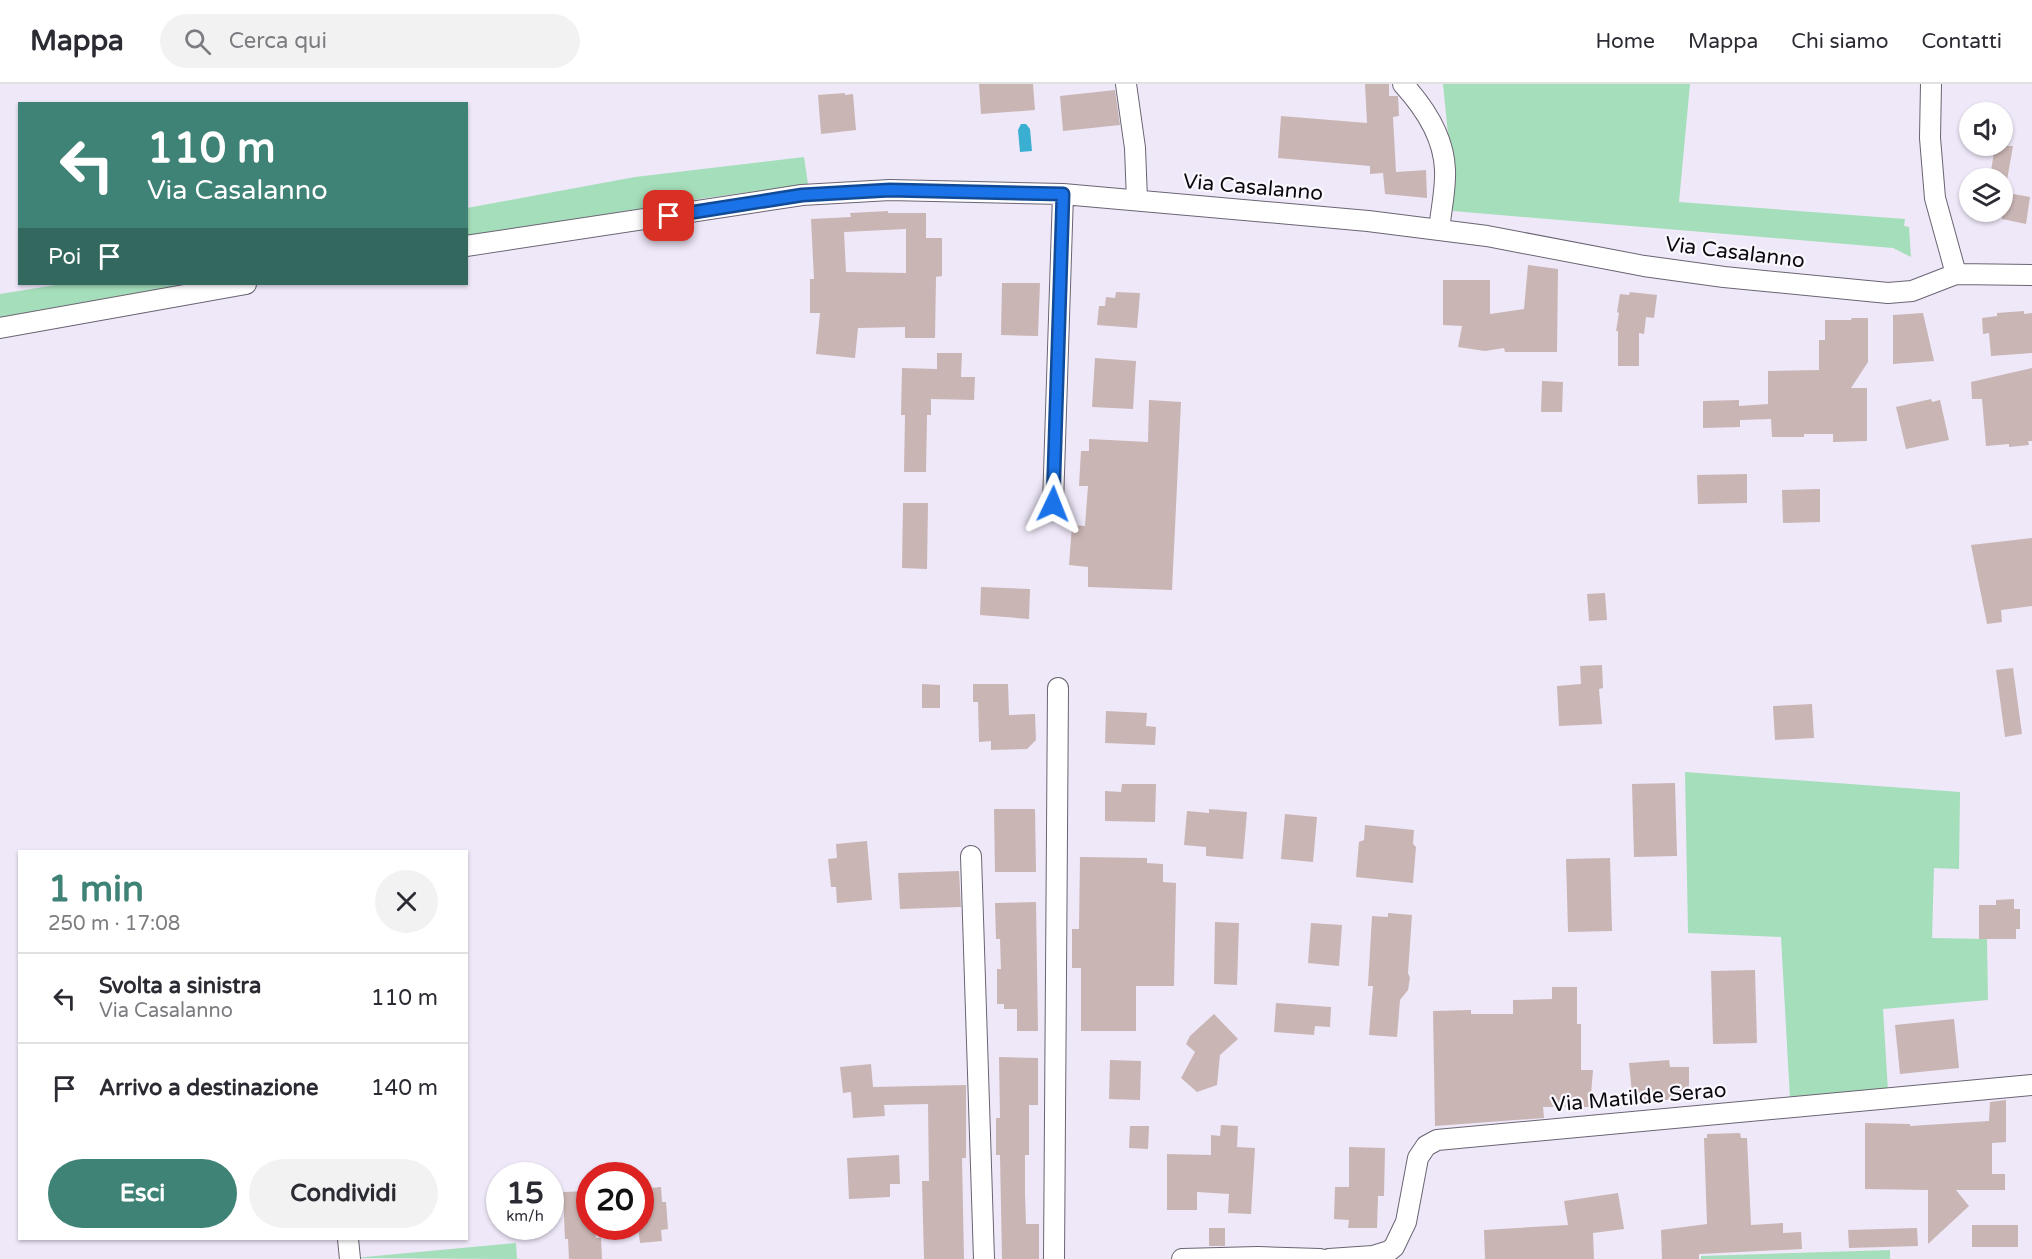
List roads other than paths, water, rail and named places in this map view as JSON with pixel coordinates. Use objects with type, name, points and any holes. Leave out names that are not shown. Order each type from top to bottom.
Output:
[{"type":"street","points":[[1126,84],[1135,148],[1137,200]]},
{"type":"street","points":[[1403,84],[1430,119],[1440,146],[1445,168],[1439,230]]},
{"type":"street","points":[[1931,84],[1930,138],[1935,198],[1956,274]]},
{"type":"street","name":"Via Casalanno","points":[[468,246],[802,195],[890,190],[1063,194],[1368,221],[1486,236],[1724,277],[1888,293],[1912,291],[1956,274],[2032,275]]},
{"type":"street","points":[[1053,504],[1063,194]]},
{"type":"street","points":[[0,328],[240,285]]},
{"type":"street","points":[[1054,1259],[1058,688]]},
{"type":"street","points":[[971,856],[984,1259]]},
{"type":"street","name":"Via Matilde Serao","points":[[1329,1259],[1373,1256],[1394,1247],[1406,1222],[1418,1158],[1426,1146],[1437,1140],[2032,1085]]},
{"type":"street","points":[[348,1240],[350,1259]]},
{"type":"street","points":[[1182,1259],[1258,1257],[1320,1259]]},
{"type":"water","points":[[1021,124],[1026,124],[1030,129],[1032,151],[1020,152],[1018,130]]}]
